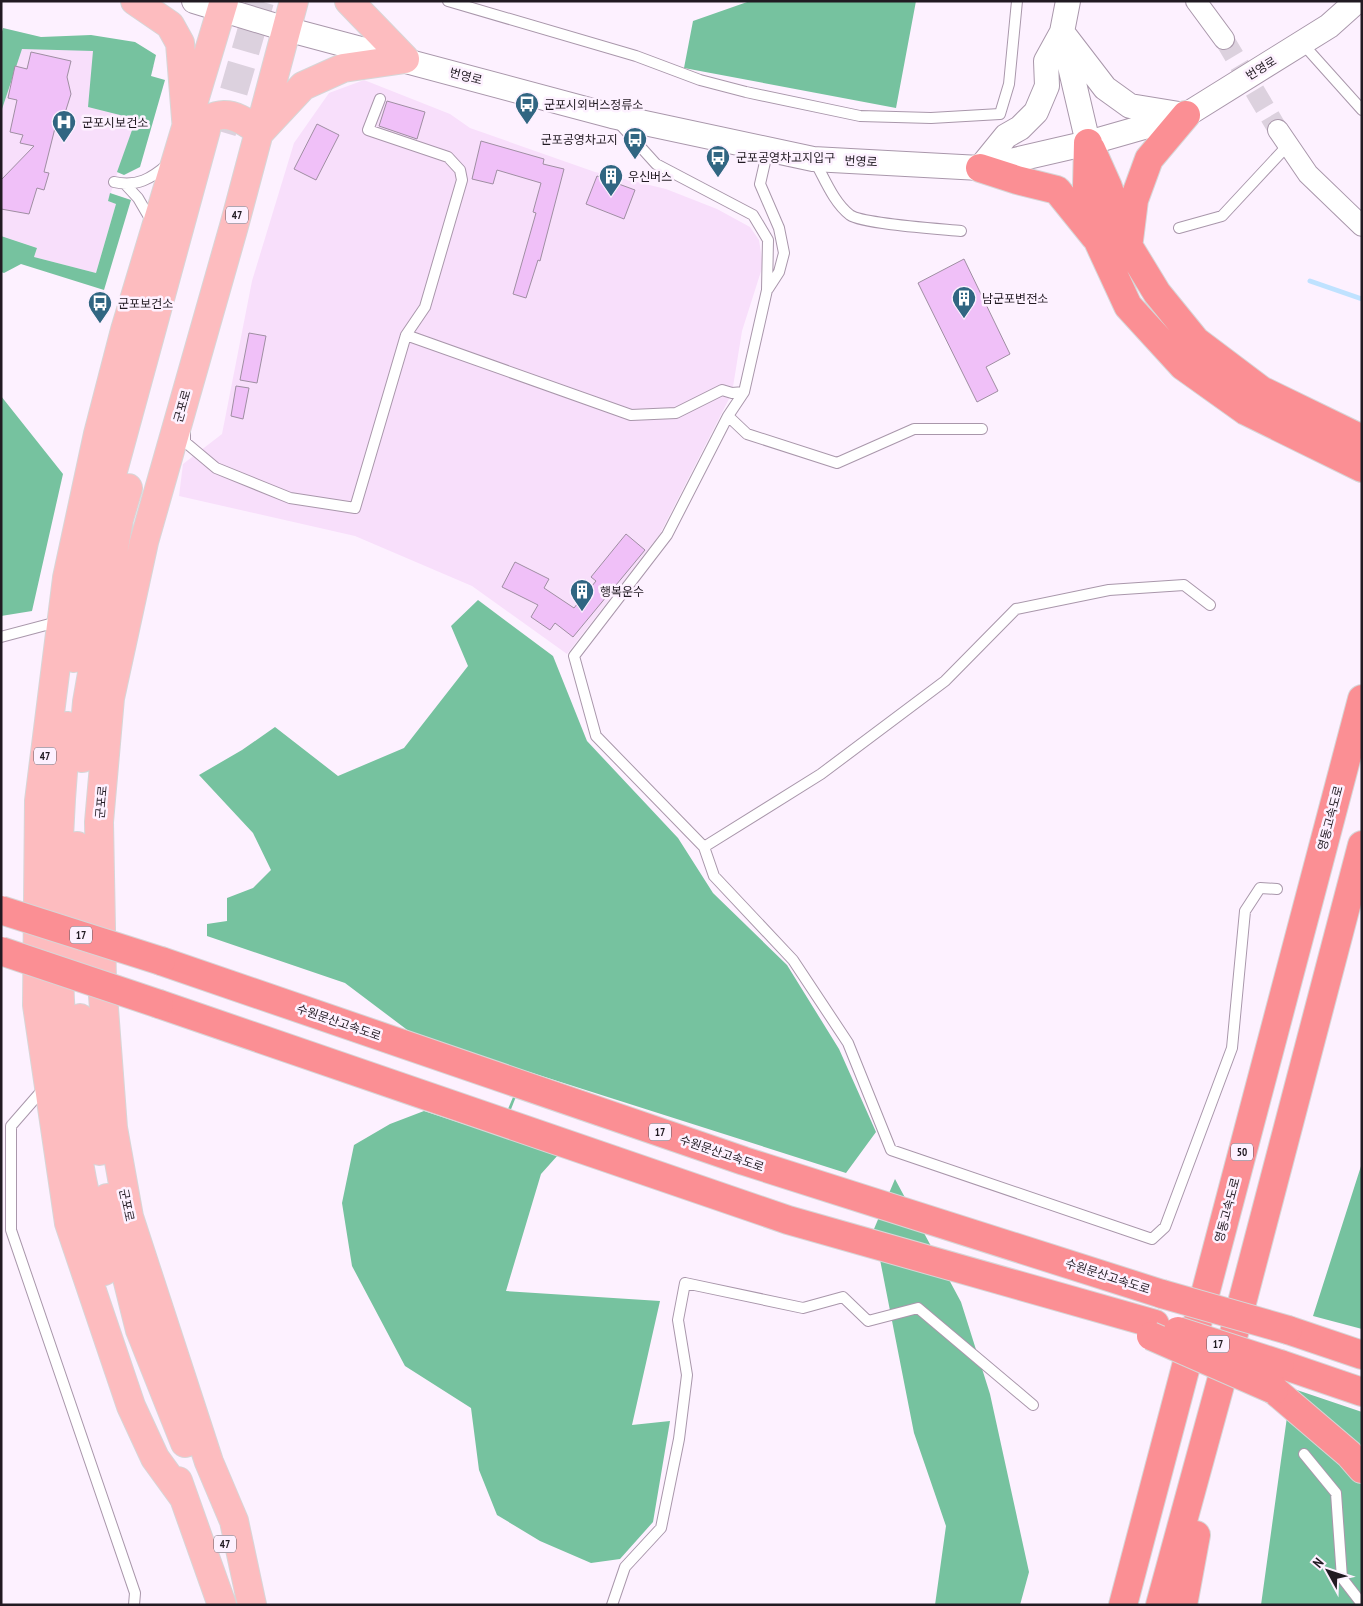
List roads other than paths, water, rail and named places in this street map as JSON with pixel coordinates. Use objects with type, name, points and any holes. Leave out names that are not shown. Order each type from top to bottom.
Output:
[{"type":"highway","points":[[1128,247],[1134,200],[1149,159],[1186,115]]},
{"type":"highway","points":[[1088,143],[1087,186],[1098,241],[1128,306],[1183,366],[1246,411],[1356,451]]},
{"type":"highway","points":[[1088,143],[1108,187],[1128,247],[1157,293],[1196,341],[1261,390],[1356,451]]},
{"type":"highway","points":[[980,168],[1016,180],[1057,190],[1098,241]]},
{"type":"highway","name":"영동고속도로","points":[[1123,1605],[1362,699]]},
{"type":"highway","points":[[1160,1605],[1228,1356],[1362,845]]},
{"type":"highway","name":"수원문산고속도로","points":[[1,910],[162,961],[744,1161],[1162,1294],[1288,1330],[1362,1354]]},
{"type":"highway","name":"17","points":[[1,950],[788,1220],[1070,1299],[1153,1330],[1280,1364],[1362,1392]]},
{"type":"highway","points":[[1153,1330],[1274,1390],[1349,1454],[1362,1469]]},
{"type":"highway","points":[[1183,1605],[1228,1356]]},
{"type":"main road","points":[[135,1],[170,25],[180,43],[198,137]]},
{"type":"main road","name":"군포로","points":[[252,1605],[234,1521],[209,1462],[129,1217],[113,1128],[102,982],[100,822],[110,698],[144,542],[260,132],[294,1]]},
{"type":"main road","points":[[350,1],[405,59]]},
{"type":"main road","name":"군포로","points":[[223,5],[198,137],[119,519],[87,702],[77,828],[77,996],[110,1218],[140,1330],[248,1605]]},
{"type":"main road","points":[[198,137],[206,119],[225,114],[240,117],[260,132],[303,86],[343,68],[405,59]]},
{"type":"main road","name":"군포로","points":[[184,1498],[155,1458],[131,1406],[69,1223],[37,1005],[39,801],[67,578],[98,434],[155,229],[198,137]]},
{"type":"main road","name":"군포로","points":[[198,137],[95,537],[73,666],[61,784],[56,911],[60,1004],[67,1076],[90,1223],[121,1327],[222,1605]]},
{"type":"street","name":"번영로","points":[[194,1],[223,5],[286,28],[612,116],[813,159],[980,168],[1088,143],[1186,115],[1329,26],[1356,1]]},
{"type":"street","points":[[980,168],[1003,125],[1020,128],[1036,112],[1047,86],[1046,61],[1062,32],[1068,1]]},
{"type":"street","points":[[1196,1],[1224,39]]},
{"type":"street","points":[[1062,32],[1105,88],[1130,106],[1186,115]]},
{"type":"street","points":[[1062,32],[1088,143]]},
{"type":"street","points":[[1283,138],[1308,174],[1362,226]]},
{"type":"lane","points":[[448,1],[636,56],[700,80],[746,92],[860,116],[931,118],[1003,125],[1017,1]]},
{"type":"lane","points":[[1301,42],[1362,110]]},
{"type":"lane","points":[[183,400],[185,442],[216,468],[290,498],[355,508],[406,335],[425,308],[462,180],[460,170],[448,157],[368,130],[380,99]]},
{"type":"lane","points":[[612,116],[656,164],[752,215],[768,240],[767,290],[744,392],[728,416],[667,536],[574,656],[596,736],[704,847],[714,876],[793,960],[848,1044],[891,1150],[1152,1239],[1165,1227],[1232,1048],[1245,911],[1260,888],[1278,889]]},
{"type":"lane","points":[[114,182],[125,184],[143,182],[155,175],[198,137]]},
{"type":"lane","points":[[1179,228],[1222,216],[1283,138]]},
{"type":"lane","points":[[767,290],[779,272],[784,253],[779,228],[760,184],[768,149]]},
{"type":"lane","points":[[813,159],[838,202],[851,216],[886,223],[961,231]]},
{"type":"lane","points":[[125,184],[138,198],[155,229]]},
{"type":"lane","points":[[406,335],[631,415],[676,413],[722,390],[732,393],[744,392]]},
{"type":"lane","points":[[728,416],[747,434],[837,463],[914,430],[982,430]]},
{"type":"lane","points":[[704,847],[821,774],[945,681],[1016,609],[1109,590],[1184,585],[1210,605]]},
{"type":"lane","points":[[1,636],[61,621]]},
{"type":"lane","points":[[48,1083],[11,1126],[10,1230],[135,1593],[134,1605]]},
{"type":"lane","points":[[612,1605],[625,1568],[661,1528],[679,1439],[688,1375],[678,1320],[684,1283],[803,1308],[843,1297],[868,1321],[918,1308],[1033,1405]]},
{"type":"lane","points":[[1304,1454],[1336,1493],[1342,1578],[1362,1604]]},
{"type":"waterway","points":[[1310,281],[1362,299]]},
{"type":"tunnel","points":[[222,132],[260,1]]},
{"type":"tunnel","points":[[1224,39],[1278,130]]},
{"type":"place","name":"군포시외버스정류소","points":[[527,125]]},
{"type":"place","name":"군포시보건소","points":[[64,143]]},
{"type":"place","name":"군포공영차고지","points":[[635,160]]},
{"type":"place","name":"군포공영차고지입구","points":[[718,178]]},
{"type":"place","name":"우신버스","points":[[611,197]]},
{"type":"place","name":"남군포변전소","points":[[964,319]]},
{"type":"place","name":"군포보건소","points":[[100,324]]},
{"type":"place","name":"행복운수","points":[[582,612]]}]
